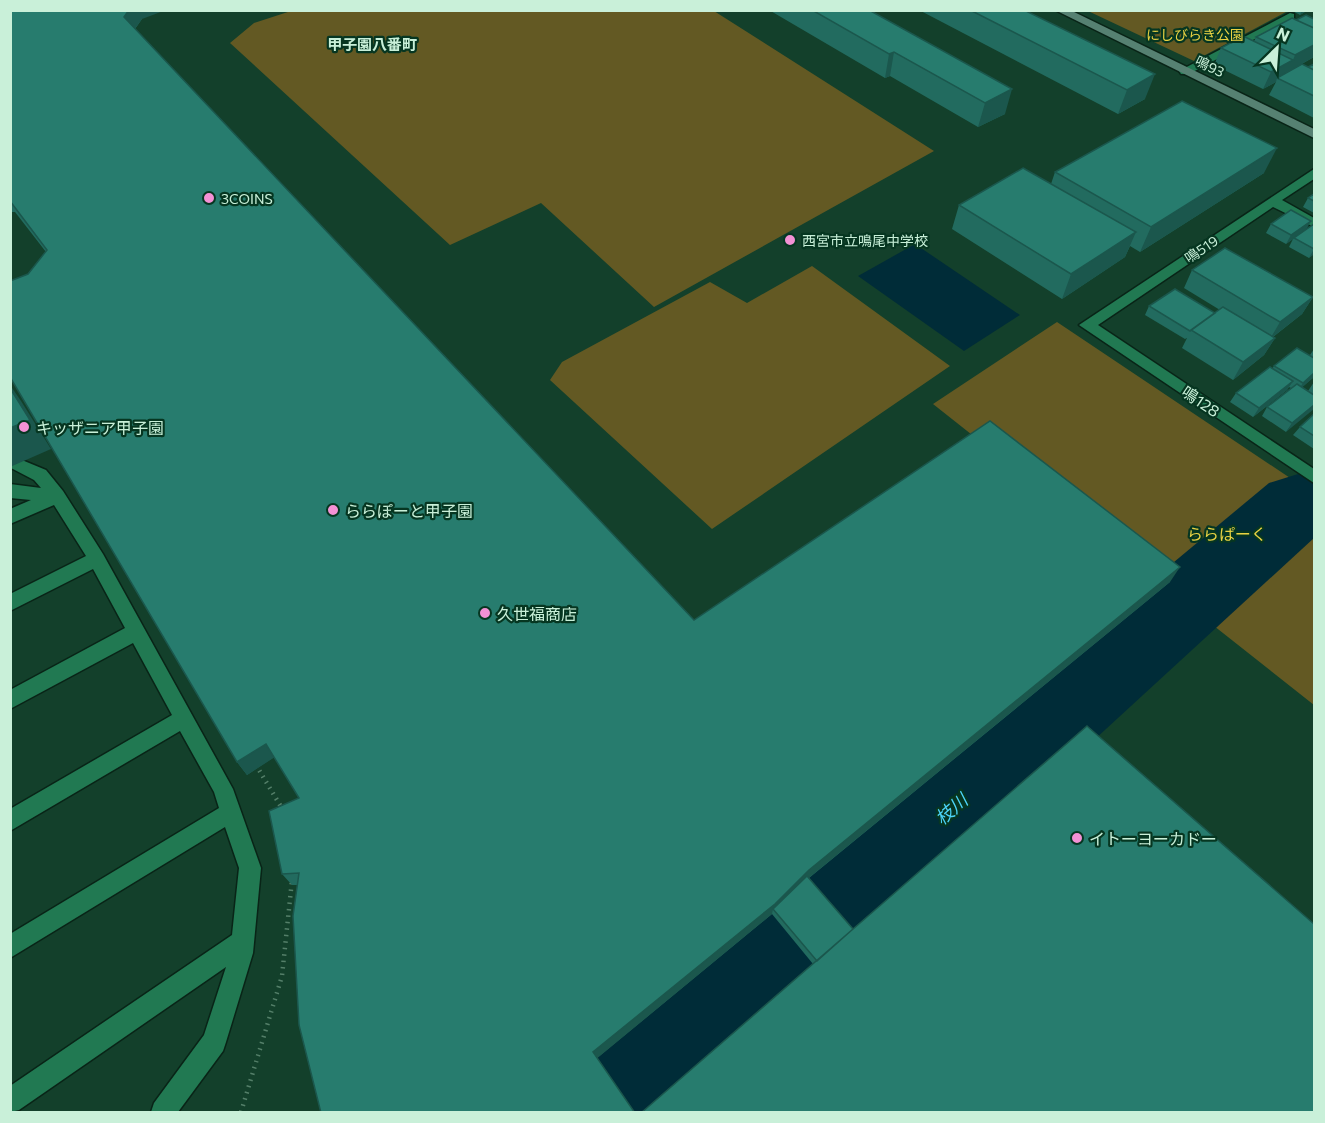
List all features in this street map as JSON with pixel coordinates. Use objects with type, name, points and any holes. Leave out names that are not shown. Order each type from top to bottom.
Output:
[{"type":"street","name":"鳴93","points":[[1060,10],[1314,134]]},
{"type":"street","points":[[1185,71],[1290,16]]},
{"type":"street","name":"鳴519","points":[[1087,325],[1314,173]]},
{"type":"street","points":[[1273,201],[1314,223]]},
{"type":"street","name":"鳴128","points":[[1087,325],[1314,477]]},
{"type":"street","points":[[17,464],[40,475],[57,496],[97,559],[223,789],[250,868],[242,953],[214,1042],[164,1113]]},
{"type":"street","points":[[10,491],[57,496]]},
{"type":"street","points":[[10,517],[57,496]]},
{"type":"street","points":[[10,603],[97,559]]},
{"type":"street","points":[[10,700],[137,632]]},
{"type":"street","points":[[10,821],[184,718]]},
{"type":"street","points":[[10,947],[231,812]]},
{"type":"street","points":[[10,1101],[242,942]]},
{"type":"green space","name":"にしびらき公園","points":[[1282,10],[1286,12],[1194,61],[1088,11]]},
{"type":"green space","points":[[291,11],[714,11],[934,151],[654,307],[541,203],[450,245],[230,43],[254,23]]},
{"type":"green space","points":[[812,266],[950,366],[712,529],[550,380],[562,362],[710,282],[747,303]]},
{"type":"green space","name":"ららぱーく","points":[[1057,322],[1314,494],[1314,705],[933,404]]},
{"type":"water","points":[[915,244],[1020,315],[964,351],[858,276]]},
{"type":"building","name":"ららぽーと甲子園","points":[[10,10],[129,10],[124,17],[694,620],[990,421],[1180,567],[809,870],[775,904],[593,1052],[635,1113],[321,1113],[299,1025],[293,916],[299,873],[282,874],[269,811],[299,798],[266,744],[237,762],[10,377],[10,281],[28,274],[47,250],[10,201]]},
{"type":"building","points":[[812,10],[869,10],[1012,89],[985,103],[894,52],[889,54]]},
{"type":"building","points":[[970,10],[1024,10],[1155,74],[1127,90]]},
{"type":"building","points":[[1306,15],[1314,19],[1314,28],[1296,20]]},
{"type":"building","points":[[1292,18],[1314,28],[1314,45],[1295,55],[1256,37]]},
{"type":"building","points":[[1243,36],[1293,60],[1271,72],[1221,48]]},
{"type":"building","points":[[1302,64],[1314,70],[1314,96],[1277,78]]},
{"type":"building","points":[[1182,101],[1277,148],[1151,227],[1055,172]]},
{"type":"building","points":[[1023,168],[1136,232],[1071,274],[959,205]]},
{"type":"building","points":[[1291,210],[1311,221],[1291,235],[1271,224]]},
{"type":"building","points":[[1314,224],[1314,249],[1294,238]]},
{"type":"building","points":[[1225,248],[1313,297],[1280,322],[1192,270]]},
{"type":"building","points":[[1175,289],[1215,313],[1190,331],[1149,306]]},
{"type":"building","points":[[1223,307],[1275,338],[1243,362],[1191,330]]},
{"type":"building","points":[[1297,348],[1314,358],[1314,373],[1303,383],[1274,366]]},
{"type":"building","points":[[1270,367],[1293,381],[1259,408],[1236,393]]},
{"type":"building","points":[[1297,384],[1314,395],[1314,405],[1292,423],[1267,407]]},
{"type":"building","points":[[10,388],[30,420],[10,428]]},
{"type":"building","points":[[1314,414],[1314,436],[1300,427]]},
{"type":"building","name":"イトーヨーカドー","points":[[1087,726],[1314,924],[1314,1113],[641,1113]]},
{"type":"building","points":[[807,876],[853,929],[817,961],[773,909]]},
{"type":"waterway","name":"枝川","points":[[603,1112],[1298,505]]},
{"type":"place","name":"3COINS","points":[[209,198]]},
{"type":"place","name":"西宮市立鳴尾中学校","points":[[790,240]]},
{"type":"place","name":"キッザニア甲子園","points":[[24,427]]},
{"type":"place","name":"ららぽーと甲子園","points":[[333,510]]},
{"type":"place","name":"久世福商店","points":[[485,613]]},
{"type":"place","name":"イトーヨーカドー","points":[[1077,838]]},
{"type":"district","name":"甲子園八番町","points":[[372,44]]}]
